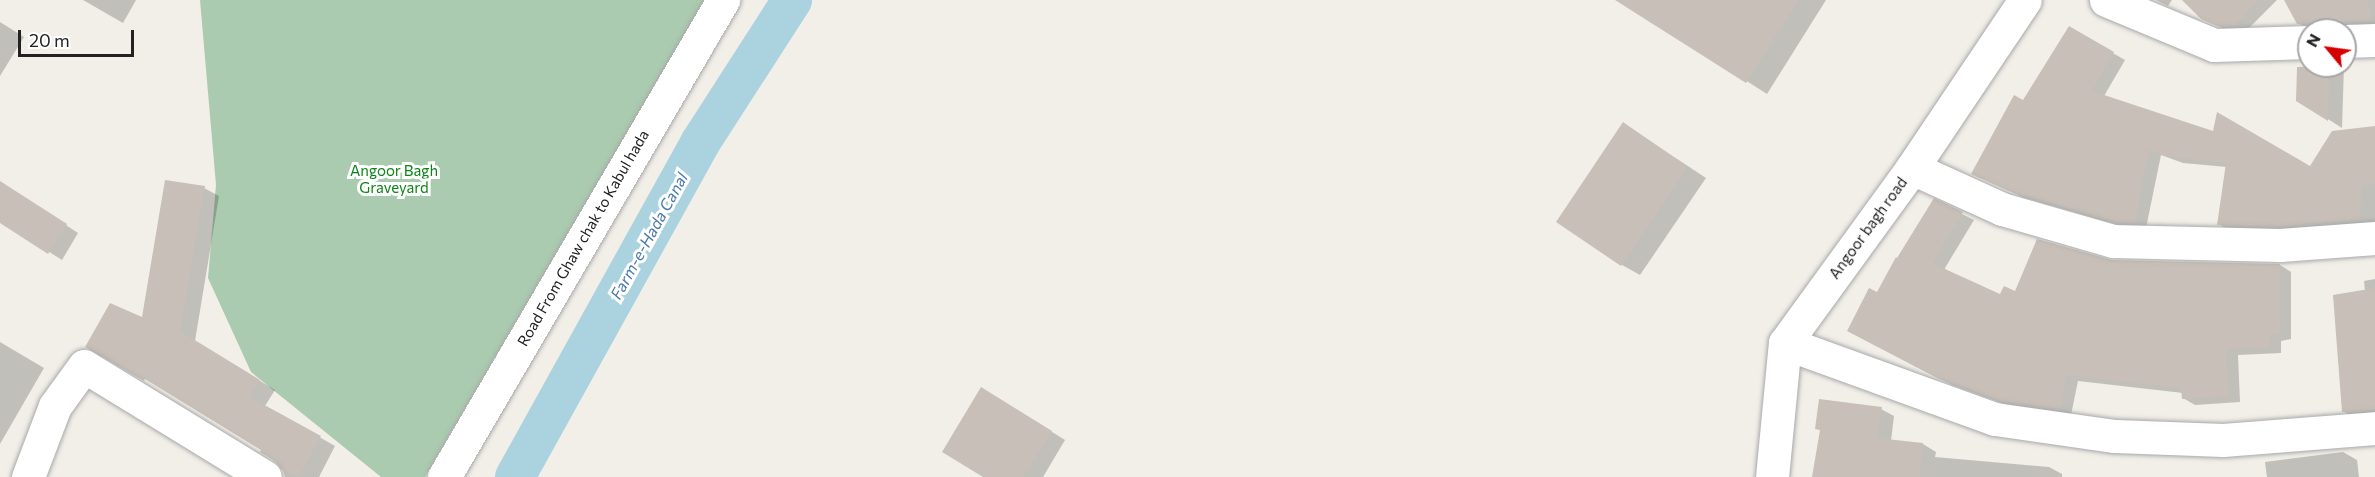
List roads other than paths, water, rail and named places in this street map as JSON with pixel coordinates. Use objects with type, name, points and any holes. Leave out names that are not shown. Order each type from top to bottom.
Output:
[{"type":"street","name":"Road From Ghaw chak to Kabul hada","points":[[444,477],[723,0]]},
{"type":"street","name":"Angoor bagh road","points":[[1785,343],[1912,168],[2025,0]]},
{"type":"street","points":[[2106,0],[2214,45],[2297,42]]},
{"type":"street","points":[[2357,41],[2375,40]]},
{"type":"street","points":[[1912,168],[2002,209],[2113,241],[2280,245],[2375,238]]},
{"type":"street","points":[[1772,477],[1785,343],[1995,419],[2115,436],[2223,440],[2375,428]]},
{"type":"street","points":[[28,477],[55,406],[84,366],[266,477]]},
{"type":"waterway","name":"Farm-e-Hada Canal","points":[[515,477],[700,143],[792,0]]},
{"type":"park label","name":"Angoor Bagh Graveyard","points":[[394,178]]}]
